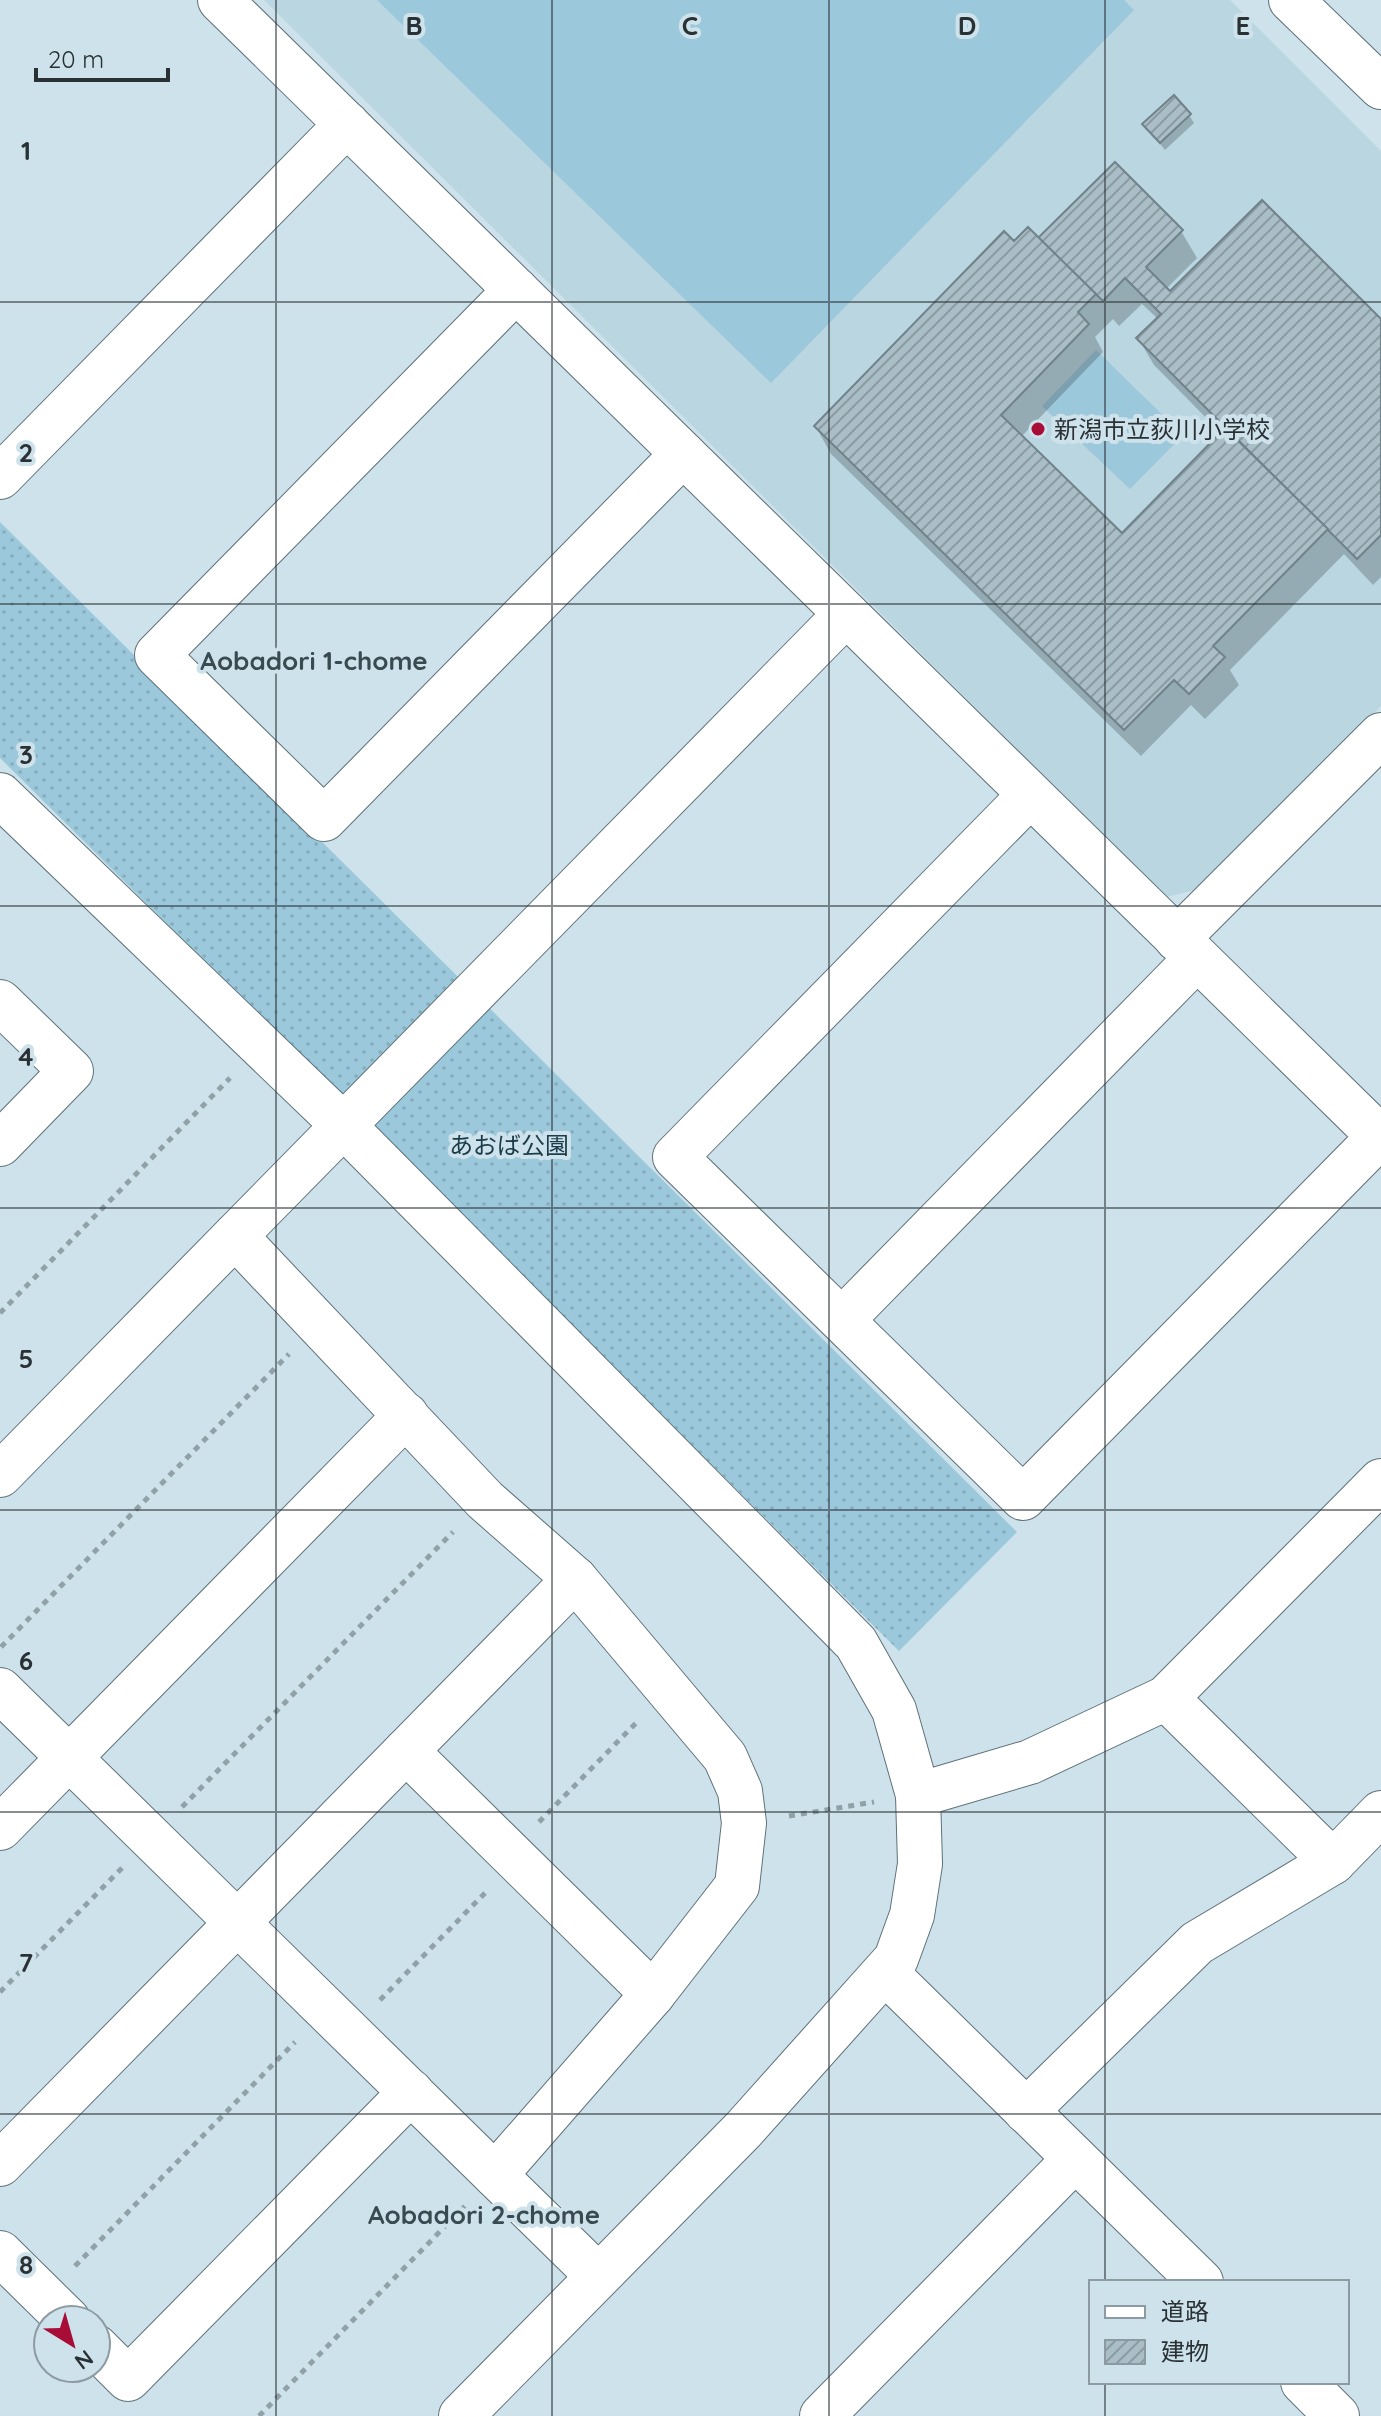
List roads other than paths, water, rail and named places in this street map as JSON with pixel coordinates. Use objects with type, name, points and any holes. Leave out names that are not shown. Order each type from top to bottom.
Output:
[{"type":"street","points":[[220,0],[1380,1137],[1023,1498],[675,1157],[1030,795]]},
{"type":"street","points":[[1291,0],[1381,87]]},
{"type":"street","points":[[0,477],[347,124]]},
{"type":"street","points":[[516,290],[157,655],[324,819],[683,454]]},
{"type":"street","points":[[0,1475],[846,614]]},
{"type":"street","points":[[842,1320],[1381,735]]},
{"type":"street","points":[[0,795],[343,1125],[856,1643],[894,1710],[918,1795],[920,1864],[912,1915],[896,1959],[743,2130],[461,2416]]},
{"type":"street","points":[[0,1002],[71,1071],[0,1144]]},
{"type":"street","points":[[235,1236],[485,1500],[575,1579],[725,1757],[740,1791],[744,1823],[737,1886],[653,1994],[495,2175]]},
{"type":"street","points":[[0,1828],[406,1415]]},
{"type":"street","points":[[918,1795],[1030,1762],[1166,1698],[1381,1481]]},
{"type":"street","points":[[0,2164],[575,1579]]},
{"type":"street","points":[[0,1690],[597,2275]]},
{"type":"street","points":[[1166,1698],[1333,1862]]},
{"type":"street","points":[[406,1751],[653,1994]]},
{"type":"street","points":[[1026,2111],[1197,1943],[1333,1862],[1381,1813]]},
{"type":"street","points":[[886,1973],[1199,2280]]},
{"type":"street","points":[[112,2363],[128,2379],[411,2092]]},
{"type":"street","points":[[822,2416],[1075,2159]]},
{"type":"street","points":[[0,2253],[52,2304]]},
{"type":"street","points":[[1305,2384],[1337,2416]]},
{"type":"place","name":"新潟市立荻川小学校","points":[[1038,429]]},
{"type":"district","name":"Aobadori 1-chome","points":[[314,660]]},
{"type":"district","name":"Aobadori 2-chome","points":[[484,2214]]},
{"type":"park label","name":"あおば公園","points":[[509,1145]]}]
